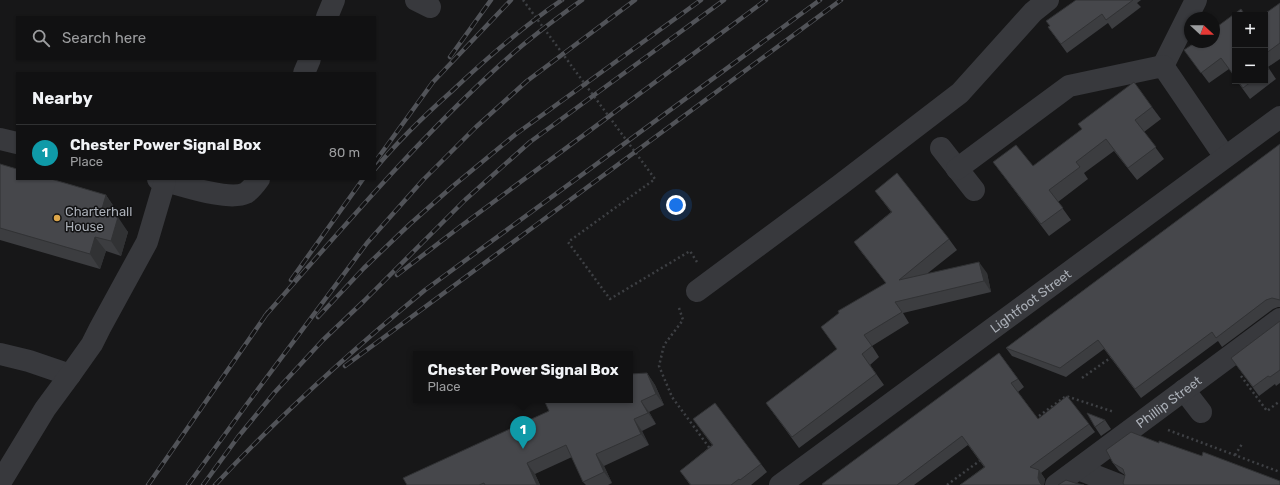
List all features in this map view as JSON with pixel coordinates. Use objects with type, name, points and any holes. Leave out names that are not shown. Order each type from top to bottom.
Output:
[{"type":"street","points":[[327,16],[334,0]]},
{"type":"street","points":[[697,291],[840,185],[960,93],[1033,12],[1048,0]]},
{"type":"street","points":[[1163,66],[1196,0]]},
{"type":"street","points":[[304,72],[310,60]]},
{"type":"street","points":[[1163,66],[1225,157]]},
{"type":"street","points":[[957,168],[1069,86],[1163,66]]},
{"type":"street","name":"Lightfoot Street","points":[[792,481],[1280,117]]},
{"type":"street","points":[[0,139],[16,143]]},
{"type":"street","points":[[941,148],[974,190]]},
{"type":"street","points":[[0,483],[45,409],[92,344],[147,242],[162,180],[217,194],[232,196],[247,192],[258,180]]},
{"type":"street","name":"Phillip Street","points":[[1056,485],[1280,319]]},
{"type":"street","points":[[0,354],[29,361],[70,375]]},
{"type":"street","points":[[1184,390],[1201,412]]},
{"type":"street","points":[[1078,469],[1119,485]]},
{"type":"path","points":[[523,0],[655,179],[568,242],[610,299],[690,251],[700,266]]},
{"type":"path","points":[[679,307],[683,320],[664,345],[659,366],[672,397],[713,451]]},
{"type":"path","points":[[1082,378],[1114,355]]},
{"type":"path","points":[[1228,358],[1268,411],[1280,401]]},
{"type":"path","points":[[1035,419],[1066,396],[1143,421],[1280,472]]},
{"type":"path","points":[[1236,455],[1242,444]]},
{"type":"path","points":[[947,485],[984,457]]},
{"type":"building","points":[[1076,0],[1133,0],[1106,20],[1102,14],[1061,44],[1048,27],[1050,26],[1046,21]]},
{"type":"building","points":[[1280,3],[1280,43],[1268,52],[1268,12]]},
{"type":"building","points":[[1232,16],[1232,73],[1221,58],[1201,73],[1184,50],[1187,48],[1220,48],[1220,25]]},
{"type":"building","points":[[1134,82],[1152,107],[1135,120],[1156,147],[1128,168],[1106,139],[1076,162],[1080,167],[1049,190],[1063,208],[1041,224],[993,162],[1016,145],[1033,166],[1082,129],[1078,124]]},
{"type":"building","points":[[1240,84],[1248,84],[1243,88]]},
{"type":"building","points":[[1280,144],[1280,300],[1272,298],[1266,300],[1216,338],[1212,332],[1135,389],[1098,340],[1060,368],[1006,348]]},
{"type":"building","name":"Charterhall House","points":[[0,164],[16,169],[16,180],[54,180],[106,195],[101,212],[118,217],[111,241],[95,237],[90,254],[0,228]]},
{"type":"building","points":[[897,173],[949,239],[899,280],[979,262],[984,281],[895,302],[902,312],[864,335],[872,346],[862,354],[876,374],[792,437],[766,403],[837,349],[821,327],[839,313],[838,311],[886,283],[854,242],[892,212],[875,191]]},
{"type":"building","points":[[1280,321],[1280,370],[1270,377],[1268,376],[1253,387],[1231,358]]},
{"type":"building","points":[[999,353],[1018,379],[1011,383],[1038,419],[1067,396],[1089,424],[1030,467],[1039,470],[1038,478],[1042,485],[960,485],[985,467],[962,436],[897,485],[822,484]]},
{"type":"building","points":[[647,373],[656,394],[641,401],[648,413],[634,419],[641,434],[596,454],[604,472],[583,482],[566,445],[527,463],[537,485],[485,485],[484,483],[479,485],[407,485],[403,478],[549,411],[545,403],[633,403],[633,374]]},
{"type":"building","points":[[715,403],[761,464],[731,485],[691,485],[680,471],[713,445],[693,419]]},
{"type":"building","points":[[1087,413],[1105,420],[1095,427]]},
{"type":"building","points":[[1131,432],[1159,443],[1159,441],[1202,456],[1203,452],[1280,481],[1280,485],[1124,485],[1125,475],[1123,469],[1113,463],[1106,450]]},
{"type":"building","points":[[1066,480],[1075,483],[1084,485],[1058,485]]},
{"type":"railway","points":[[450,57],[491,0]]},
{"type":"railway","points":[[376,161],[433,82],[511,0]]},
{"type":"railway","points":[[376,168],[412,128],[478,67],[505,43],[562,0]]},
{"type":"railway","points":[[265,316],[409,155],[470,93],[511,55],[540,31],[582,0]]},
{"type":"railway","points":[[188,485],[367,243],[423,180],[476,127],[527,81],[635,0]]},
{"type":"railway","points":[[318,317],[364,268],[453,186],[516,134],[701,0]]},
{"type":"railway","points":[[203,485],[238,437],[275,392],[323,340],[465,200],[530,142],[724,0]]},
{"type":"railway","points":[[397,275],[766,0]]},
{"type":"railway","points":[[215,485],[290,409],[370,336],[425,290],[820,0]]},
{"type":"railway","points":[[345,366],[841,0]]},
{"type":"railway","points":[[291,280],[362,180]]},
{"type":"railway","points":[[148,485],[268,312]]},
{"type":"place","name":"Charterhall House","points":[[57,218]]},
{"type":"place","name":"Chester Power Signal Box","points":[[523,449]]}]
